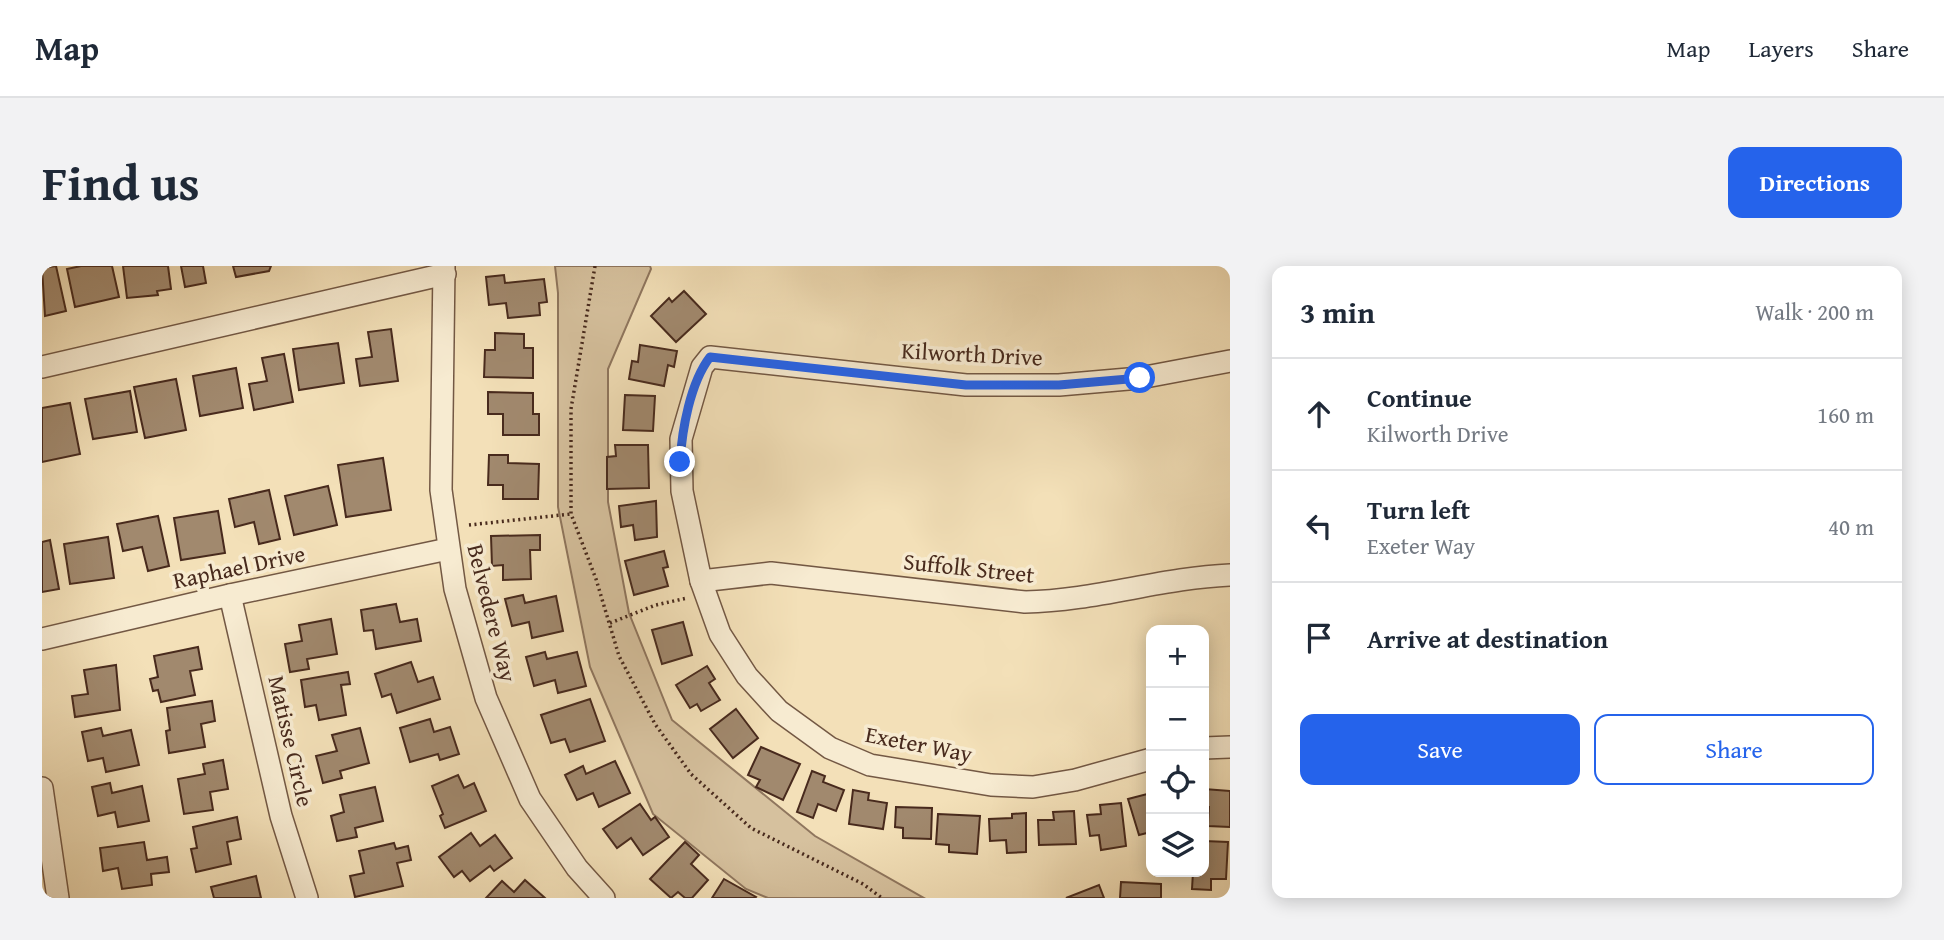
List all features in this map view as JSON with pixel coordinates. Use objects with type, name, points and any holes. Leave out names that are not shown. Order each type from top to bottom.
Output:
[{"type":"street","points":[[42,367],[444,270]]},
{"type":"street","name":"Belvedere Way","points":[[444,270],[441,490],[455,589],[486,698],[530,799],[577,868],[604,898]]},
{"type":"street","name":"Kilworth Drive","points":[[710,357],[966,385],[1059,385],[1140,378],[1230,360]]},
{"type":"street","name":"Exeter Way","points":[[710,357],[702,367],[681,439],[682,491],[695,589],[747,677],[779,711],[830,748],[870,765],[991,785],[1033,787],[1075,780],[1146,760]]},
{"type":"street","name":"Raphael Drive","points":[[42,639],[230,595],[448,549]]},
{"type":"street","name":"Suffolk Street","points":[[695,589],[771,573],[1025,602],[1059,601],[1199,576],[1230,575]]},
{"type":"street","name":"Matisse Circle","points":[[230,595],[281,816],[307,898]]},
{"type":"street","points":[[1209,748],[1230,747]]},
{"type":"street","points":[[42,788],[58,898]]},
{"type":"path","points":[[595,266],[571,409],[570,514],[619,656],[655,724],[691,774],[751,828],[863,884],[882,898]]},
{"type":"path","points":[[469,525],[570,514]]},
{"type":"path","points":[[610,624],[695,589]]},
{"type":"shaded area","points":[[555,266],[650,266],[651,269],[608,369],[608,502],[629,613],[672,720],[815,836],[924,898],[768,898],[746,889],[653,814],[590,667],[558,507],[558,293]]},
{"type":"building","points":[[56,266],[66,311],[45,316],[42,268]]},
{"type":"building","points":[[112,266],[119,297],[75,307],[67,269]]},
{"type":"building","points":[[123,266],[168,266],[171,289],[157,291],[158,295],[127,298]]},
{"type":"building","points":[[181,266],[203,266],[206,283],[185,287]]},
{"type":"building","points":[[233,266],[271,266],[269,271],[236,277]]},
{"type":"building","points":[[504,275],[505,283],[544,279],[547,302],[539,303],[540,315],[508,318],[506,303],[489,305],[486,277]]},
{"type":"building","points":[[684,291],[706,314],[676,342],[651,316],[669,298],[672,302]]},
{"type":"building","points":[[391,329],[398,381],[360,386],[356,359],[372,357],[368,332]]},
{"type":"building","points":[[495,333],[524,334],[524,348],[533,348],[533,378],[484,377],[485,350],[495,350]]},
{"type":"building","points":[[338,343],[344,383],[299,390],[293,349]]},
{"type":"building","points":[[640,345],[677,351],[674,367],[668,365],[664,386],[629,379],[632,361],[638,362]]},
{"type":"building","points":[[284,354],[293,402],[254,410],[249,384],[267,381],[262,358]]},
{"type":"building","points":[[236,368],[243,408],[200,416],[193,376]]},
{"type":"building","points":[[176,379],[186,430],[145,438],[134,387]]},
{"type":"building","points":[[130,391],[137,432],[93,439],[85,399]]},
{"type":"building","points":[[488,392],[533,393],[533,414],[539,414],[539,435],[503,435],[503,414],[488,414]]},
{"type":"building","points":[[625,395],[655,396],[653,431],[623,430]]},
{"type":"building","points":[[70,403],[80,454],[42,462],[42,408]]},
{"type":"building","points":[[615,445],[648,445],[649,488],[607,489],[607,457],[616,456]]},
{"type":"building","points":[[489,455],[508,455],[508,463],[539,464],[538,499],[503,499],[503,485],[488,485]]},
{"type":"building","points":[[383,458],[391,510],[346,517],[338,465]]},
{"type":"building","points":[[328,486],[337,525],[294,535],[285,496]]},
{"type":"building","points":[[269,490],[280,539],[259,544],[254,522],[235,527],[229,499]]},
{"type":"building","points":[[656,501],[657,537],[635,540],[633,525],[621,527],[619,506]]},
{"type":"building","points":[[218,511],[225,553],[181,560],[174,518]]},
{"type":"building","points":[[158,516],[169,566],[148,571],[142,547],[123,551],[117,524]]},
{"type":"building","points":[[540,535],[540,550],[530,550],[531,579],[503,580],[503,565],[492,566],[491,536]]},
{"type":"building","points":[[108,537],[114,578],[70,584],[64,544]]},
{"type":"building","points":[[50,540],[59,589],[42,592],[42,542]]},
{"type":"building","points":[[664,551],[668,567],[663,568],[668,586],[634,595],[625,561]]},
{"type":"building","points":[[523,595],[525,603],[556,596],[563,631],[532,638],[529,622],[512,626],[505,599]]},
{"type":"building","points":[[396,604],[400,622],[417,619],[421,641],[376,649],[373,630],[364,631],[361,610]]},
{"type":"building","points":[[331,619],[337,654],[307,659],[309,669],[290,672],[285,644],[302,641],[299,625]]},
{"type":"building","points":[[683,622],[692,655],[662,664],[652,630]]},
{"type":"building","points":[[198,647],[202,669],[190,671],[195,695],[161,702],[158,690],[153,691],[150,679],[158,677],[154,656]]},
{"type":"building","points":[[545,652],[547,659],[577,652],[586,686],[558,693],[555,680],[534,686],[526,657]]},
{"type":"building","points":[[411,662],[418,682],[433,677],[440,699],[397,713],[391,694],[382,697],[375,674]]},
{"type":"building","points":[[116,665],[120,710],[75,717],[72,696],[88,694],[84,670]]},
{"type":"building","points":[[707,666],[715,679],[709,683],[720,700],[701,711],[697,704],[690,708],[676,685]]},
{"type":"building","points":[[348,672],[350,684],[341,685],[346,715],[319,720],[316,705],[305,707],[301,680]]},
{"type":"building","points":[[590,699],[605,741],[570,752],[565,739],[551,743],[541,715]]},
{"type":"building","points":[[212,701],[215,721],[201,724],[205,747],[169,753],[167,708]]},
{"type":"building","points":[[736,709],[758,738],[733,758],[710,729]]},
{"type":"building","points":[[430,719],[434,732],[450,727],[459,754],[440,760],[438,754],[410,762],[400,728]]},
{"type":"building","points":[[101,728],[103,736],[131,730],[139,765],[106,772],[103,758],[88,761],[82,732]]},
{"type":"building","points":[[360,728],[369,763],[340,771],[342,778],[323,783],[316,756],[337,751],[332,735]]},
{"type":"building","points":[[761,747],[800,764],[783,800],[756,787],[760,780],[748,775]]},
{"type":"building","points":[[223,760],[228,789],[210,792],[213,810],[184,814],[178,779],[205,774],[203,764]]},
{"type":"building","points":[[615,761],[630,793],[599,807],[593,793],[577,800],[565,775],[583,766],[586,774]]},
{"type":"building","points":[[812,771],[825,776],[823,782],[844,790],[836,811],[818,804],[813,818],[797,812]]},
{"type":"building","points":[[458,775],[464,788],[474,783],[486,811],[445,828],[440,816],[443,814],[432,786]]},
{"type":"building","points":[[110,783],[112,793],[142,786],[149,821],[118,827],[115,812],[98,816],[92,787]]},
{"type":"building","points":[[375,787],[383,821],[355,828],[357,837],[337,841],[331,816],[344,812],[340,795]]},
{"type":"building","points":[[1209,789],[1230,791],[1230,827],[1209,826]]},
{"type":"building","points":[[853,790],[869,793],[868,800],[887,803],[883,829],[849,824]]},
{"type":"building","points":[[1146,794],[1146,833],[1139,835],[1128,799]]},
{"type":"building","points":[[1121,803],[1126,846],[1101,850],[1099,835],[1090,836],[1087,815],[1101,814],[1100,805]]},
{"type":"building","points":[[640,804],[651,820],[655,817],[669,837],[643,855],[631,838],[617,848],[603,829]]},
{"type":"building","points":[[896,807],[932,808],[931,839],[903,838],[903,828],[895,827]]},
{"type":"building","points":[[1074,811],[1076,844],[1039,845],[1038,820],[1054,820],[1053,812]]},
{"type":"building","points":[[1026,813],[1026,852],[1007,853],[1006,840],[990,841],[989,819],[1012,818],[1012,814]]},
{"type":"building","points":[[938,814],[980,816],[977,854],[949,852],[949,845],[936,844]]},
{"type":"building","points":[[237,817],[241,839],[227,842],[231,864],[196,872],[191,849],[197,848],[193,827]]},
{"type":"building","points":[[471,833],[480,846],[495,835],[512,858],[494,871],[490,866],[470,881],[462,871],[454,877],[439,857]]},
{"type":"building","points":[[1209,841],[1228,842],[1226,879],[1211,879],[1211,890],[1192,889],[1193,877],[1209,877]]},
{"type":"building","points":[[144,842],[147,860],[167,857],[169,872],[151,874],[152,885],[122,889],[118,868],[103,871],[100,848]]},
{"type":"building","points":[[685,842],[699,855],[691,864],[708,880],[692,898],[685,898],[678,892],[671,898],[650,879]]},
{"type":"building","points":[[394,843],[396,849],[408,846],[411,860],[397,863],[403,886],[355,897],[350,876],[364,873],[359,851]]},
{"type":"building","points":[[256,876],[261,898],[214,898],[211,887]]},
{"type":"building","points":[[724,879],[756,897],[712,898]]},
{"type":"building","points":[[525,880],[545,898],[486,898],[502,881],[514,892]]},
{"type":"building","points":[[1121,882],[1161,884],[1161,898],[1120,898]]},
{"type":"building","points":[[1099,885],[1104,898],[1066,898]]},
{"type":"route","points":[[680,462],[681,439],[702,367],[710,357],[724,356],[966,385],[1059,385],[1140,378]]}]
